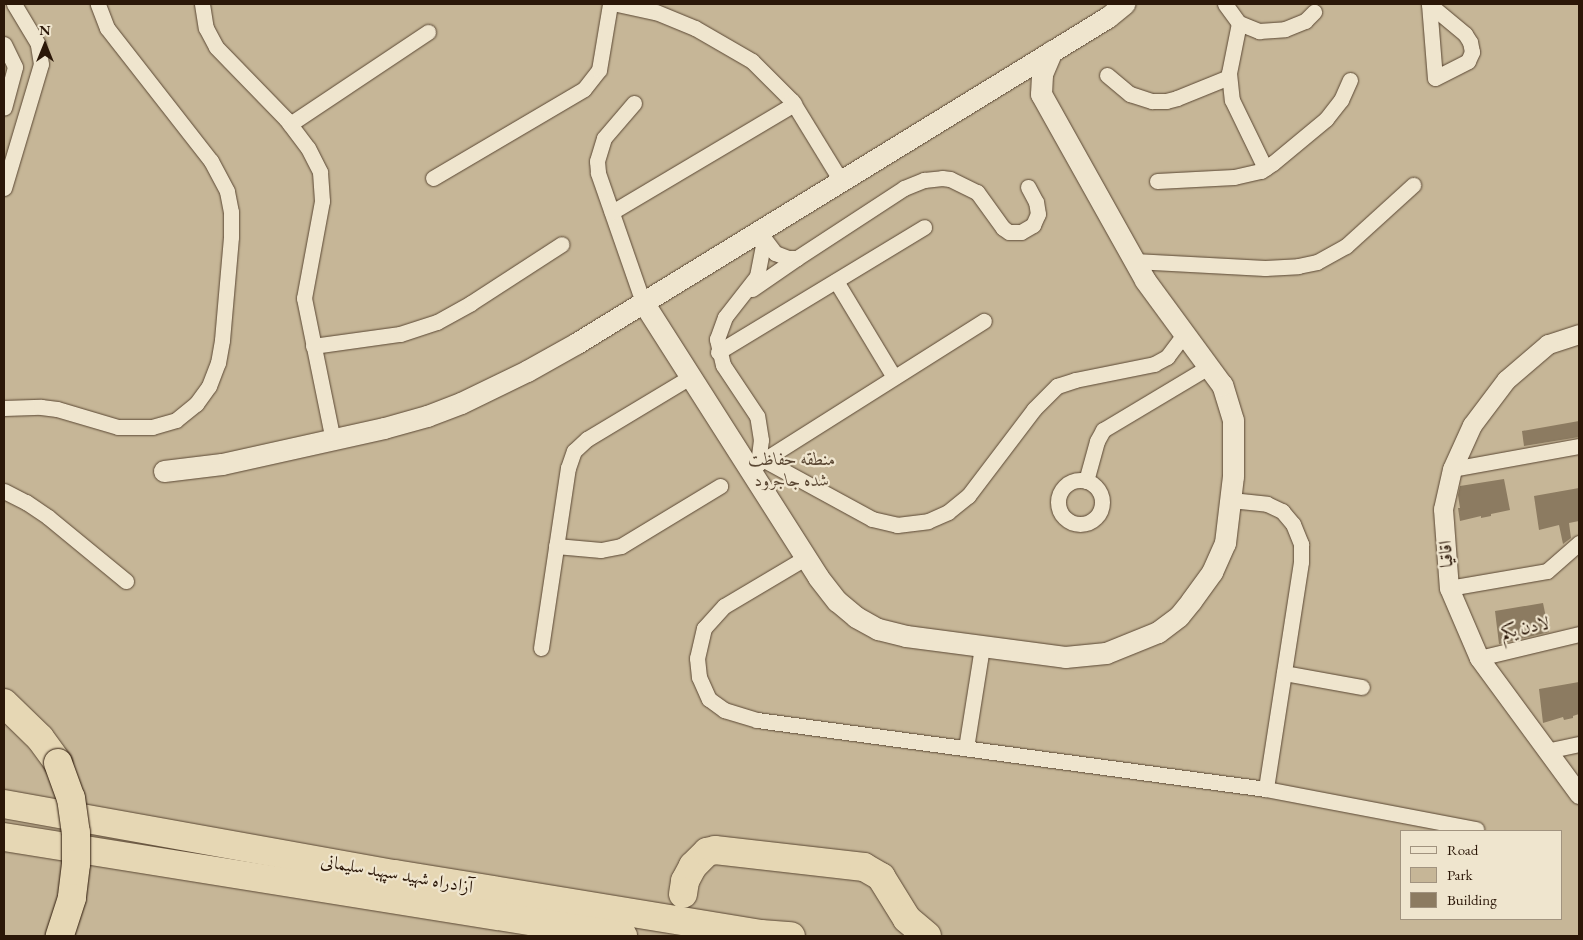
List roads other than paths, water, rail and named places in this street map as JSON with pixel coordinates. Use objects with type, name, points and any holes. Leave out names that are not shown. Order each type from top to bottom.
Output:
[{"type":"highway","points":[[4,703],[40,738],[58,763],[71,798],[76,833],[76,864],[72,898],[60,936]]},
{"type":"highway","name":"آزادراه شهید سپهبد سلیمانی","points":[[4,804],[394,874],[751,932],[791,936]]},
{"type":"highway","name":"آزادراه شهید سپهبد سلیمانی","points":[[4,837],[624,936]]},
{"type":"highway","points":[[683,894],[685,881],[692,866],[700,857],[715,850],[864,867],[881,877],[907,919],[928,936]]},
{"type":"main road","points":[[164,471],[222,464],[333,440],[393,426],[461,403],[553,358],[643,302],[762,234],[841,181],[1108,17],[1124,4]]},
{"type":"main road","points":[[643,302],[690,377],[757,464],[805,558],[837,601],[856,617],[878,629],[906,636],[1043,655],[1080,657],[1114,650],[1158,632],[1187,608],[1212,572],[1225,543],[1234,459],[1233,420],[1222,385],[1210,366],[1152,290],[1041,94],[1042,74],[1052,51]]},
{"type":"main road","points":[[997,85],[1020,84],[1041,94]]},
{"type":"street","points":[[4,188],[41,64],[38,44],[14,4]]},
{"type":"street","points":[[4,408],[41,406],[118,427],[152,427],[176,420],[196,404],[209,386],[218,362],[222,340],[231,236],[231,212],[227,191],[211,161],[107,28],[98,4]]},
{"type":"street","points":[[202,4],[206,28],[216,47],[290,124],[316,161],[322,181],[322,201],[304,298],[333,440]]},
{"type":"street","points":[[433,178],[584,89],[598,70],[610,4]]},
{"type":"street","points":[[617,4],[656,12],[695,28],[734,49],[764,71],[794,104],[841,181]]},
{"type":"street","points":[[1225,4],[1238,23],[1259,31],[1285,29],[1305,21],[1314,12]]},
{"type":"street","points":[[1238,23],[1229,77],[1232,100],[1265,168]]},
{"type":"street","points":[[290,124],[428,32]]},
{"type":"street","points":[[4,44],[15,67],[4,108]]},
{"type":"street","points":[[1107,75],[1130,94],[1152,102],[1166,102],[1229,77]]},
{"type":"street","points":[[1157,181],[1247,176],[1265,168],[1326,119],[1341,100],[1350,80]]},
{"type":"street","points":[[634,103],[611,128],[600,148],[598,173],[643,302]]},
{"type":"street","points":[[612,212],[794,104]]},
{"type":"street","points":[[744,294],[904,188],[924,180],[950,179],[977,192],[1003,228],[1009,232],[1021,232],[1032,225],[1038,214],[1036,202],[1028,187]]},
{"type":"street","points":[[1134,260],[1265,268],[1298,266],[1317,262],[1346,246],[1413,185]]},
{"type":"street","points":[[718,352],[924,228]]},
{"type":"street","points":[[762,234],[775,253],[788,258],[797,258]]},
{"type":"street","points":[[757,464],[760,440],[757,416],[728,375],[718,352],[717,338],[721,324],[760,269],[762,234]]},
{"type":"street","points":[[313,346],[394,336],[437,322],[471,303],[562,244]]},
{"type":"street","points":[[836,281],[894,378]]},
{"type":"street","points":[[757,464],[984,321]]},
{"type":"street","points":[[757,464],[872,519],[897,525],[928,521],[948,512],[968,496],[1034,409],[1058,386],[1075,380],[1154,364],[1167,357],[1185,333]]},
{"type":"street","name":"اقاقیا","points":[[1579,334],[1548,344],[1506,380],[1472,425],[1452,469],[1443,509],[1449,588],[1479,658],[1579,794]]},
{"type":"street","points":[[1086,481],[1097,441],[1103,430],[1210,366]]},
{"type":"street","points":[[541,648],[568,468],[574,451],[587,439],[690,377]]},
{"type":"street","points":[[1452,469],[1579,446]]},
{"type":"street","points":[[556,546],[600,550],[621,546],[720,486]]},
{"type":"street","points":[[4,491],[26,502],[48,517],[126,582]]},
{"type":"street","points":[[1231,500],[1274,507],[1288,517],[1299,536],[1301,562],[1266,789]]},
{"type":"street","points":[[1449,588],[1547,571],[1579,542]]},
{"type":"street","points":[[805,558],[724,606],[709,620],[700,637],[697,658],[699,677],[709,699],[729,712],[757,720],[1266,789],[1476,829]]},
{"type":"street","name":"لادن یکم","points":[[1479,658],[1579,634]]},
{"type":"street","points":[[966,748],[982,646]]},
{"type":"street","points":[[1284,673],[1362,687]]},
{"type":"street","points":[[1546,751],[1579,744]]},
{"type":"park label","name":"منطقه حفاظت شده جاجرود","points":[[792,470]]}]
